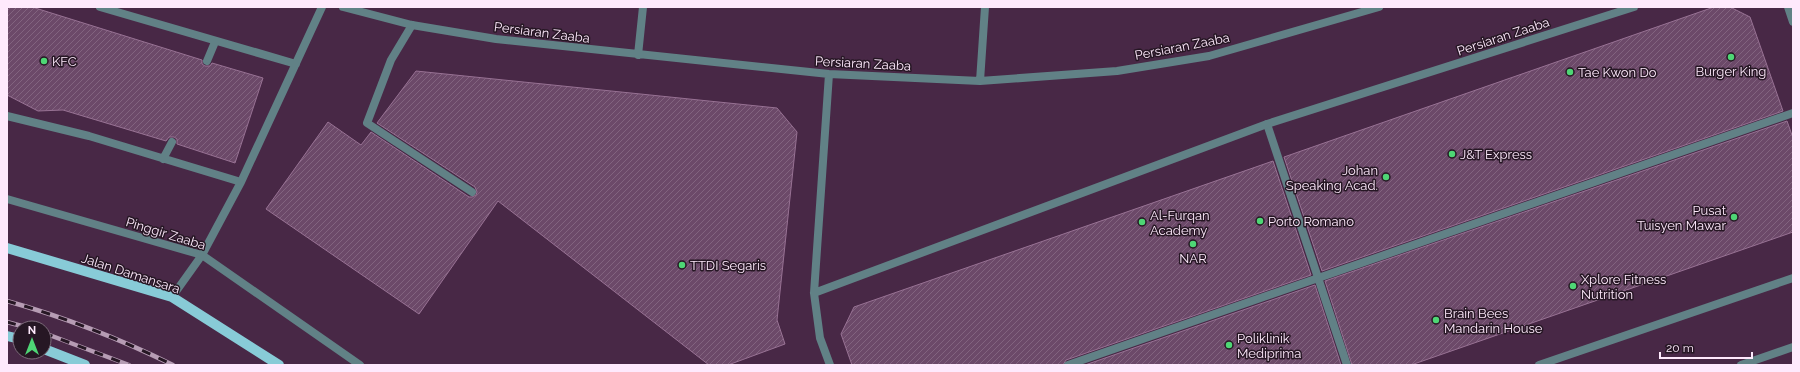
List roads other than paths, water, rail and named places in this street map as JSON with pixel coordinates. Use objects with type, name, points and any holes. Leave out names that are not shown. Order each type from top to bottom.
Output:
[{"type":"main road","name":"Jalan Damansara","points":[[7,248],[172,297],[279,365]]},
{"type":"main road","points":[[52,351],[85,365]]},
{"type":"street","points":[[100,7],[215,42],[296,64]]},
{"type":"street","points":[[172,297],[202,255],[240,182],[322,7]]},
{"type":"street","name":"Persiaran Zaaba","points":[[343,7],[412,25],[496,40],[829,74],[980,81],[1117,71],[1209,56],[1379,7]]},
{"type":"street","points":[[638,55],[643,7]]},
{"type":"street","points":[[980,81],[985,7]]},
{"type":"street","points":[[1606,15],[1611,7]]},
{"type":"street","name":"Persiaran Zaaba","points":[[814,293],[1267,124],[1634,7]]},
{"type":"street","points":[[1788,7],[1793,22]]},
{"type":"street","points":[[412,25],[391,60],[367,123],[472,192]]},
{"type":"street","points":[[207,61],[215,42]]},
{"type":"street","points":[[829,74],[814,293],[820,338],[830,365]]},
{"type":"street","points":[[1068,365],[1793,113]]},
{"type":"street","points":[[7,116],[89,136],[240,182]]},
{"type":"street","points":[[1267,124],[1347,365]]},
{"type":"street","points":[[163,159],[172,142]]},
{"type":"street","name":"Pinggir Zaaba","points":[[7,199],[202,255],[360,365]]},
{"type":"street","points":[[1539,365],[1793,278]]},
{"type":"street","points":[[1741,365],[1793,347]]},
{"type":"railway","points":[[7,301],[92,329],[173,365]]},
{"type":"railway","points":[[7,322],[12,323]]},
{"type":"railway","points":[[52,336],[129,365]]},
{"type":"place","name":"Burger King","points":[[1731,57]]},
{"type":"place","name":"KFC","points":[[44,61]]},
{"type":"place","name":"Tae Kwon Do","points":[[1570,72]]},
{"type":"place","name":"J&T Express","points":[[1452,154]]},
{"type":"place","name":"Johan Speaking Acad.","points":[[1386,177]]},
{"type":"place","name":"Pusat Tuisyen Mawar","points":[[1734,217]]},
{"type":"place","name":"Porto Romano","points":[[1260,221]]},
{"type":"place","name":"Al-Furqan Academy","points":[[1142,222]]},
{"type":"place","name":"NAR","points":[[1193,244]]},
{"type":"place","name":"TTDI Segaris","points":[[682,265]]},
{"type":"place","name":"Xplore Fitness Nutrition","points":[[1573,286]]},
{"type":"place","name":"Brain Bees Mandarin House","points":[[1436,320]]},
{"type":"place","name":"Poliklinik Mediprima","points":[[1229,345]]}]
